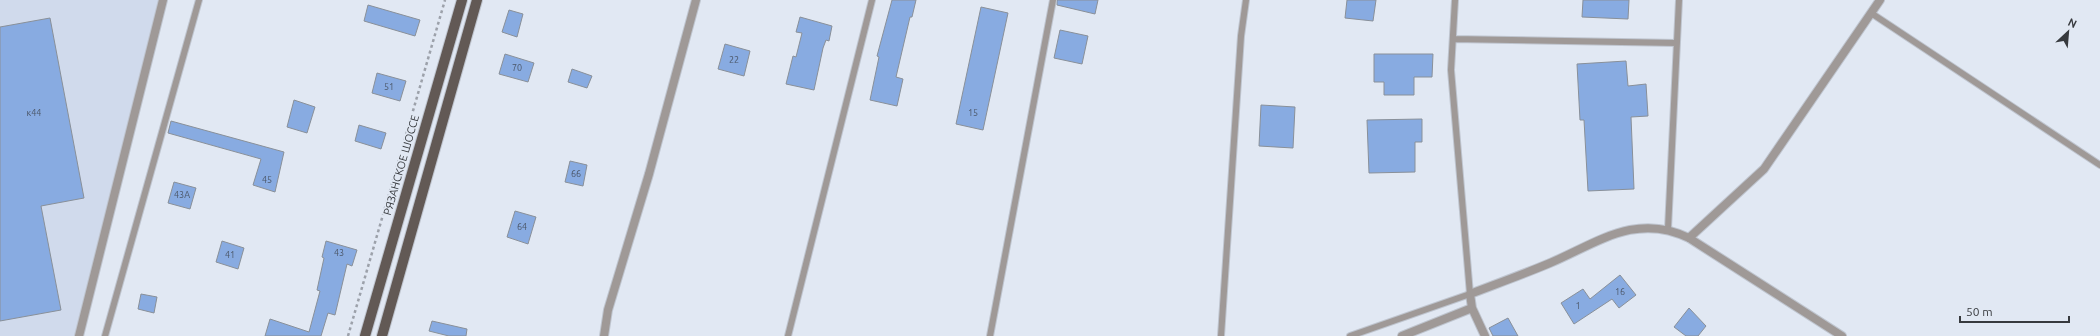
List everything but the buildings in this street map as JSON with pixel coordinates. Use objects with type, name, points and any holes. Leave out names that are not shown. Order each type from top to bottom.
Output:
[{"type":"main road","name":"РЯЗАНСКОЕ ШОССЕ","points":[[365,336],[462,0]]},
{"type":"main road","points":[[382,336],[477,0]]},
{"type":"street","points":[[80,336],[163,0]]},
{"type":"street","points":[[604,336],[608,310],[649,174],[696,0]]},
{"type":"street","points":[[1689,238],[1764,169],[1880,0]]},
{"type":"street","points":[[1485,336],[1472,308],[1470,294],[1549,264],[1617,232],[1651,227],[1668,230],[1689,238],[1842,336]]},
{"type":"street","points":[[1402,336],[1472,308]]},
{"type":"lane","points":[[105,336],[199,0]]},
{"type":"lane","points":[[788,336],[872,0]]},
{"type":"lane","points":[[990,336],[1052,0]]},
{"type":"lane","points":[[1221,336],[1240,36],[1246,0]]},
{"type":"lane","points":[[1350,336],[1470,294],[1451,70],[1455,0]]},
{"type":"lane","points":[[1668,230],[1679,0]]},
{"type":"lane","points":[[1871,13],[2100,165]]},
{"type":"lane","points":[[1453,39],[1677,43]]},
{"type":"path","points":[[348,336],[445,0]]},
{"type":"shaded area","points":[[0,0],[162,0],[76,336],[0,336]]}]
